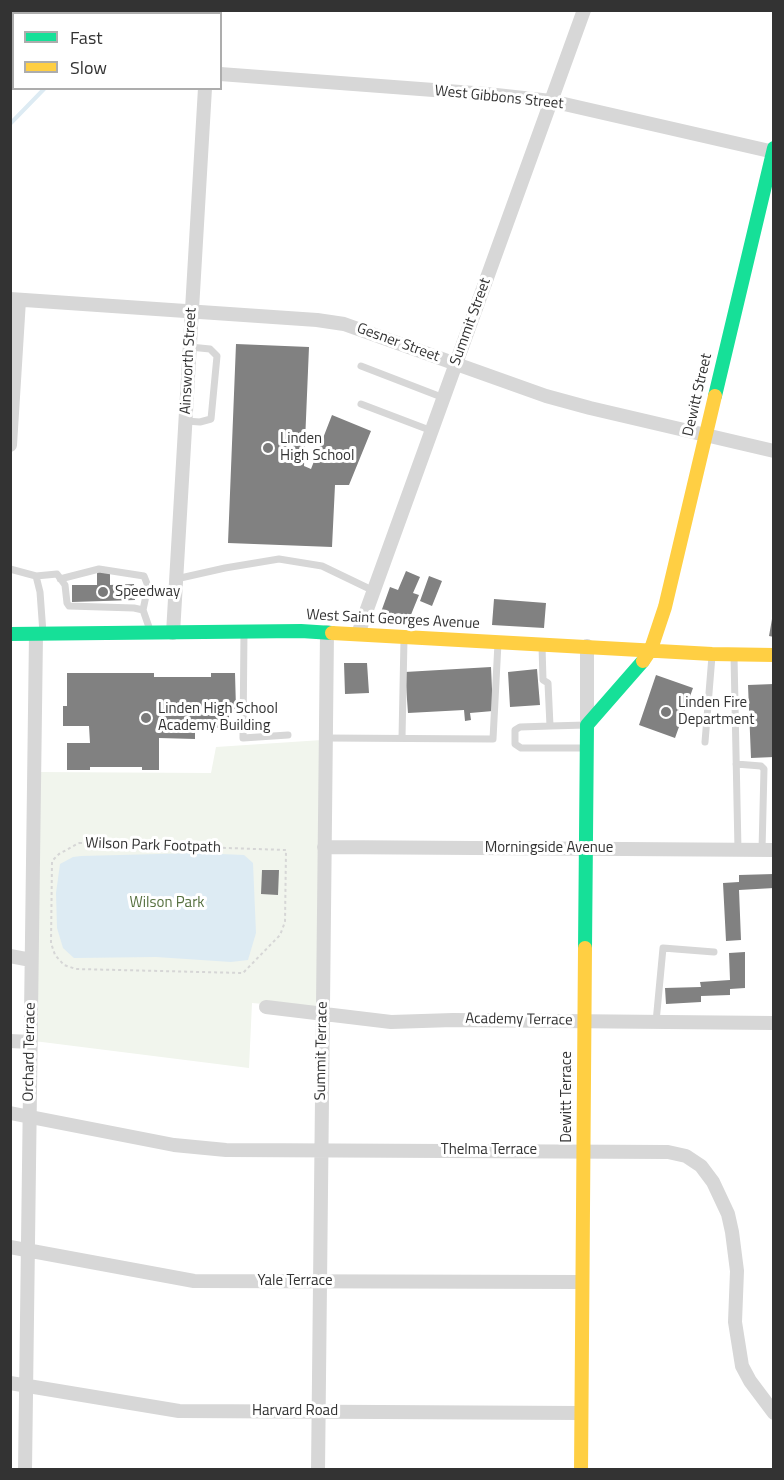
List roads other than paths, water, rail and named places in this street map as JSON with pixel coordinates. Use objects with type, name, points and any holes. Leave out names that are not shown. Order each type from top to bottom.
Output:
[{"type":"street","name":"Summit Street","points":[[358,634],[584,10]]},
{"type":"street","name":"West Gibbons Street","points":[[222,74],[551,101],[773,151]]},
{"type":"street","name":"Ainsworth Street","points":[[173,633],[206,90]]},
{"type":"street","name":"Dewitt Street","points":[[651,650],[665,607],[773,151]]},
{"type":"street","name":"Gesner Street","points":[[15,300],[317,320],[344,324],[546,396],[774,451]]},
{"type":"street","points":[[10,445],[15,300]]},
{"type":"street","name":"West Saint Georges Avenue","points":[[10,634],[327,632],[712,654],[774,655]]},
{"type":"street","name":"Summit Terrace","points":[[318,1470],[327,632]]},
{"type":"street","name":"Orchard Terrace","points":[[25,1470],[30,1042],[39,634]]},
{"type":"street","name":"Dewitt Terrace","points":[[581,1470],[587,646]]},
{"type":"street","points":[[587,725],[651,650]]},
{"type":"street","name":"Morningside Avenue","points":[[324,847],[768,850]]},
{"type":"street","points":[[10,956],[32,960]]},
{"type":"street","name":"Academy Terrace","points":[[266,1007],[391,1022],[453,1020],[774,1023]]},
{"type":"street","points":[[10,1041],[30,1042]]},
{"type":"street","name":"Thelma Terrace","points":[[10,1113],[174,1145],[226,1150],[668,1152],[686,1156],[701,1166],[722,1198],[732,1232],[737,1271],[735,1322],[742,1366],[750,1381],[774,1413]]},
{"type":"street","name":"Yale Terrace","points":[[10,1247],[194,1281],[582,1282]]},
{"type":"street","name":"Harvard Road","points":[[10,1383],[179,1411],[581,1413]]},
{"type":"lane","points":[[186,421],[200,422],[211,419],[217,356],[210,349],[190,347]]},
{"type":"lane","points":[[361,366],[444,398]]},
{"type":"lane","points":[[361,404],[432,431]]},
{"type":"lane","points":[[176,579],[225,568],[279,560],[322,566],[374,591]]},
{"type":"lane","points":[[10,569],[36,576],[57,574],[65,585],[69,606],[143,610]]},
{"type":"lane","points":[[60,579],[99,569],[144,576],[148,586],[143,610],[150,633]]},
{"type":"lane","points":[[36,576],[40,592],[39,634]]},
{"type":"lane","points":[[244,632],[243,738],[288,735]]},
{"type":"lane","points":[[402,738],[404,637]]},
{"type":"lane","points":[[326,738],[493,739],[498,641]]},
{"type":"lane","points":[[542,644],[543,680],[548,683],[550,726]]},
{"type":"lane","points":[[705,742],[712,654]]},
{"type":"lane","points":[[734,654],[738,850]]},
{"type":"lane","points":[[586,748],[521,748],[515,744],[515,730],[520,727],[587,725]]},
{"type":"lane","points":[[736,764],[761,766],[764,769],[768,850]]},
{"type":"lane","points":[[656,1022],[663,948],[714,952]]},
{"type":"waterway","points":[[10,124],[43,90]]},
{"type":"place","name":"Linden High School","points":[[268,448]]},
{"type":"place","name":"Speedway","points":[[103,592]]},
{"type":"place","name":"Linden Fire Department","points":[[666,712]]},
{"type":"place","name":"Linden High School Academy Building","points":[[146,718]]},
{"type":"park label","name":"Wilson Park","points":[[167,903]]}]
